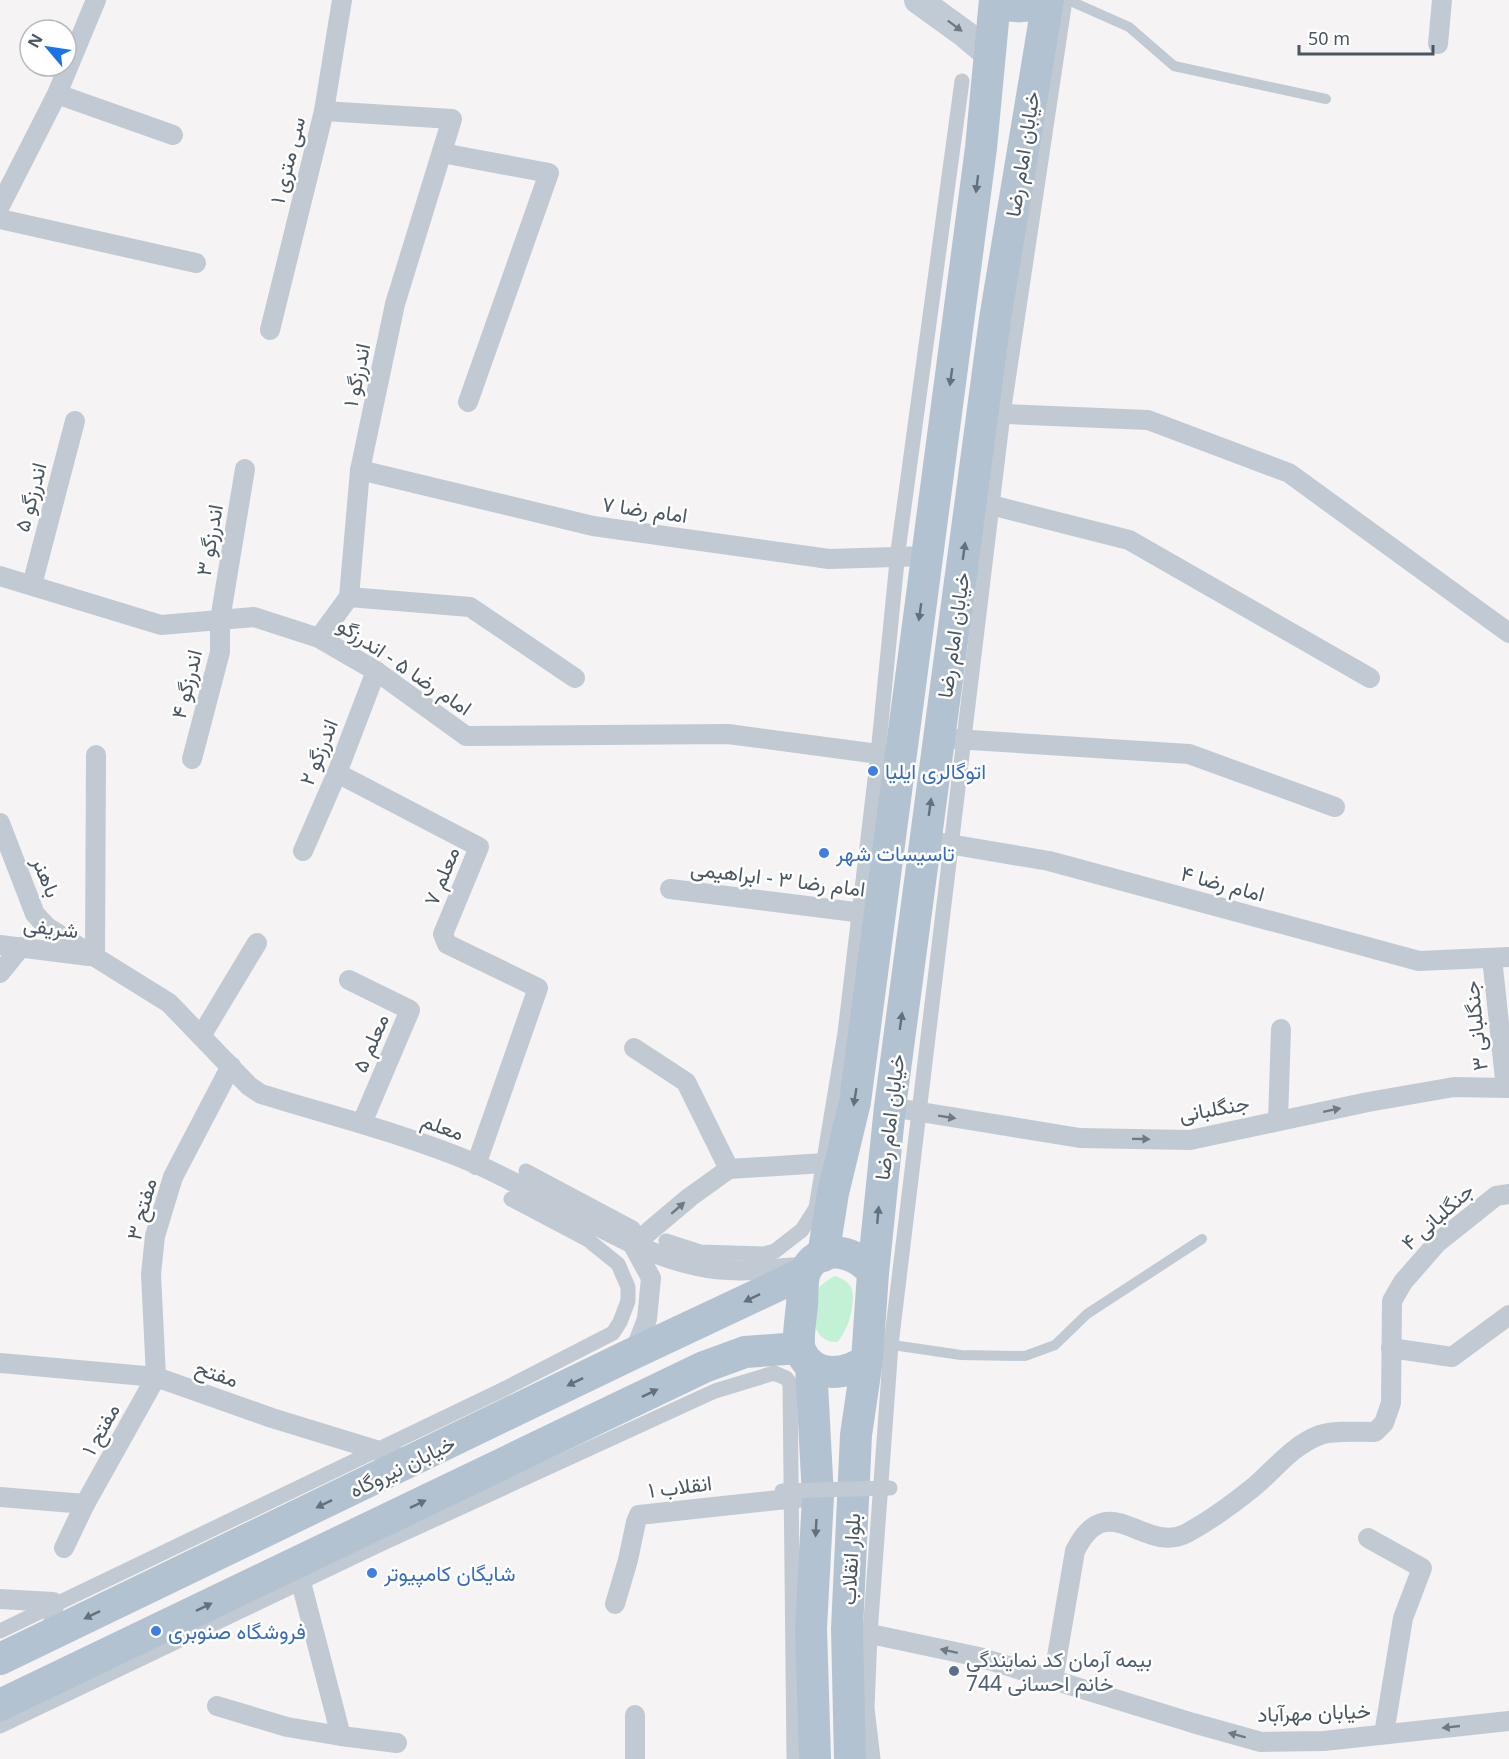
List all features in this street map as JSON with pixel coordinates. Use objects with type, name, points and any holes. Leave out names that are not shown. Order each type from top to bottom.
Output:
[{"type":"main road","points":[[918,0],[957,28],[990,56]]},
{"type":"main road","points":[[997,0],[1015,6],[1026,6],[1040,0]]},
{"type":"main road","name":"خیابان امام رضا","points":[[805,1357],[811,1266],[834,1166],[855,1102],[869,914],[889,755],[928,556],[981,148],[997,0]]},
{"type":"main road","name":"خیابان امام رضا","points":[[875,1349],[873,1273],[882,1172],[904,1109],[993,413],[995,319],[1048,0]]},
{"type":"main road","points":[[981,148],[994,105],[1000,66],[1006,58],[1017,56],[1028,60],[1036,67]]},
{"type":"main road","points":[[834,1166],[847,1179],[860,1183],[872,1180],[882,1172]]},
{"type":"main road","points":[[811,1266],[830,1253],[847,1254],[862,1261],[873,1273]]},
{"type":"main road","name":"خیابان نیروگاه","points":[[0,1659],[53,1620],[138,1593],[633,1353],[686,1330],[811,1266]]},
{"type":"main road","points":[[686,1330],[700,1337],[704,1344],[707,1351],[704,1367]]},
{"type":"main road","name":"خیابان نیروگاه","points":[[0,1705],[156,1630],[299,1573],[704,1367],[745,1352],[805,1357],[830,1373],[840,1372],[858,1366],[875,1349]]},
{"type":"main road","name":"بلوار انقلاب","points":[[850,1759],[858,1631],[856,1435],[875,1349]]},
{"type":"main road","name":"بلوار انقلاب","points":[[805,1357],[815,1434],[797,1495],[811,1628],[814,1759]]},
{"type":"main road","points":[[815,1434],[822,1421],[836,1416],[850,1422],[856,1435]]},
{"type":"main road","points":[[138,1593],[156,1630]]},
{"type":"street","points":[[0,206],[57,94],[96,0]]},
{"type":"street","name":"سی متری ۱","points":[[270,330],[324,111],[342,0]]},
{"type":"street","points":[[1066,0],[993,413],[1148,420],[1289,473],[1509,633]]},
{"type":"street","points":[[1438,44],[1442,0]]},
{"type":"street","points":[[889,755],[897,557],[962,81]]},
{"type":"street","points":[[57,94],[173,135]]},
{"type":"street","name":"اندرزگو ۱","points":[[324,111],[452,119],[395,304],[360,470],[349,597]]},
{"type":"street","points":[[442,153],[549,173],[468,402]]},
{"type":"street","points":[[0,219],[196,263]]},
{"type":"street","name":"اندرزگو ۵","points":[[32,585],[75,421]]},
{"type":"street","name":"اندرزگو ۳","points":[[220,620],[245,469]]},
{"type":"street","name":"امام رضا ۷","points":[[360,470],[593,526],[829,559],[928,556]]},
{"type":"street","points":[[981,503],[1129,540],[1370,678]]},
{"type":"street","name":"امام رضا ۵ - اندرزگو","points":[[0,576],[161,625],[254,617],[319,638],[376,671],[466,736],[728,734],[889,755]]},
{"type":"street","points":[[319,638],[349,597],[470,607],[575,678]]},
{"type":"street","name":"اندرزگو ۴","points":[[192,759],[220,652],[220,620]]},
{"type":"street","name":"اندرزگو ۲","points":[[303,851],[337,773],[376,671]]},
{"type":"street","points":[[951,738],[1189,754],[1335,807]]},
{"type":"street","points":[[95,957],[96,755]]},
{"type":"street","name":"معلم ۷","points":[[337,773],[479,847],[443,934],[447,944],[538,988],[477,1165]]},
{"type":"street","name":"باهنر","points":[[0,824],[35,914],[47,927],[95,957]]},
{"type":"street","name":"امام رضا ۴","points":[[938,842],[1049,861],[1419,961],[1501,958]]},
{"type":"street","name":"امام رضا ۳ - ابراهیمی","points":[[670,889],[869,914]]},
{"type":"street","points":[[201,1036],[257,943]]},
{"type":"street","name":"شریفی","points":[[0,945],[95,957]]},
{"type":"street","points":[[0,973],[21,948]]},
{"type":"street","name":"معلم","points":[[95,957],[169,1003],[249,1086],[261,1094],[362,1123],[448,1152],[699,1267],[741,1270],[811,1266]]},
{"type":"street","name":"جنگلبانی ۳","points":[[1501,958],[1508,1088]]},
{"type":"street","name":"معلم ۵","points":[[349,980],[410,1010],[362,1123]]},
{"type":"street","points":[[1278,1121],[1281,1029]]},
{"type":"street","points":[[634,1048],[686,1082],[729,1169]]},
{"type":"street","name":"مفتح ۳","points":[[156,1377],[151,1274],[155,1236],[173,1177],[231,1066]]},
{"type":"street","name":"جنگلبانی","points":[[904,1109],[1080,1138],[1190,1140],[1368,1102],[1454,1087],[1508,1088]]},
{"type":"street","points":[[873,1759],[858,1631],[875,1349],[904,1109]]},
{"type":"street","points":[[633,1237],[729,1169],[834,1166],[816,1208],[802,1230],[775,1251],[764,1254],[721,1254],[700,1252],[666,1241]]},
{"type":"street","points":[[526,1172],[633,1237],[651,1278],[647,1319],[633,1353]]},
{"type":"street","name":"جنگلبانی ۴","points":[[1053,1680],[1075,1551],[1083,1536],[1093,1526],[1106,1521],[1163,1537],[1184,1535],[1215,1516],[1256,1485],[1293,1450],[1321,1434],[1375,1432],[1384,1423],[1391,1403],[1392,1300],[1403,1282],[1437,1243],[1496,1196],[1509,1194]]},
{"type":"street","points":[[0,1631],[53,1620],[376,1450],[502,1390],[613,1333],[620,1322],[628,1300],[628,1287],[618,1264],[587,1239],[511,1199]]},
{"type":"street","points":[[1391,1348],[1452,1357],[1509,1315]]},
{"type":"street","name":"مفتح","points":[[0,1363],[156,1377],[272,1418],[412,1461]]},
{"type":"street","points":[[0,1726],[299,1573],[381,1544],[715,1390],[774,1373],[786,1378],[790,1383],[797,1495],[794,1759]]},
{"type":"street","name":"مفتح ۱","points":[[64,1548],[85,1504],[156,1377]]},
{"type":"street","points":[[797,1495],[890,1488]]},
{"type":"street","name":"انقلاب ۱","points":[[615,1604],[639,1515],[797,1495]]},
{"type":"street","points":[[0,1497],[85,1504]]},
{"type":"street","points":[[1368,1538],[1422,1568],[1403,1618],[1384,1734]]},
{"type":"street","points":[[299,1573],[341,1736]]},
{"type":"street","points":[[0,1599],[52,1602],[53,1620]]},
{"type":"street","name":"خیابان مهرآباد","points":[[858,1631],[979,1657],[1259,1750],[1509,1721]]},
{"type":"street","points":[[217,1706],[287,1727],[397,1743]]},
{"type":"street","points":[[635,1715],[635,1759]]},
{"type":"street","points":[[1259,1750],[1272,1759]]},
{"type":"lane","points":[[1066,0],[1130,27],[1174,66],[1326,99]]},
{"type":"lane","points":[[875,1349],[962,1355],[1026,1356],[1055,1345],[1087,1314],[1202,1239]]},
{"type":"green space","points":[[835,1276],[844,1280],[853,1293],[848,1324],[837,1342],[829,1341],[818,1333],[813,1318],[815,1295],[818,1289]]},
{"type":"place","name":"اتوگالری ایلیا","points":[[873,771]]},
{"type":"place","name":"تاسیسات شهر","points":[[824,853]]},
{"type":"place","name":"شایگان کامپیوتر","points":[[372,1573]]},
{"type":"place","name":"فروشگاه صنوبری","points":[[156,1631]]},
{"type":"place","name":"بیمه آرمان کد نمایندگی 744 خانم احسانی","points":[[954,1671]]}]
